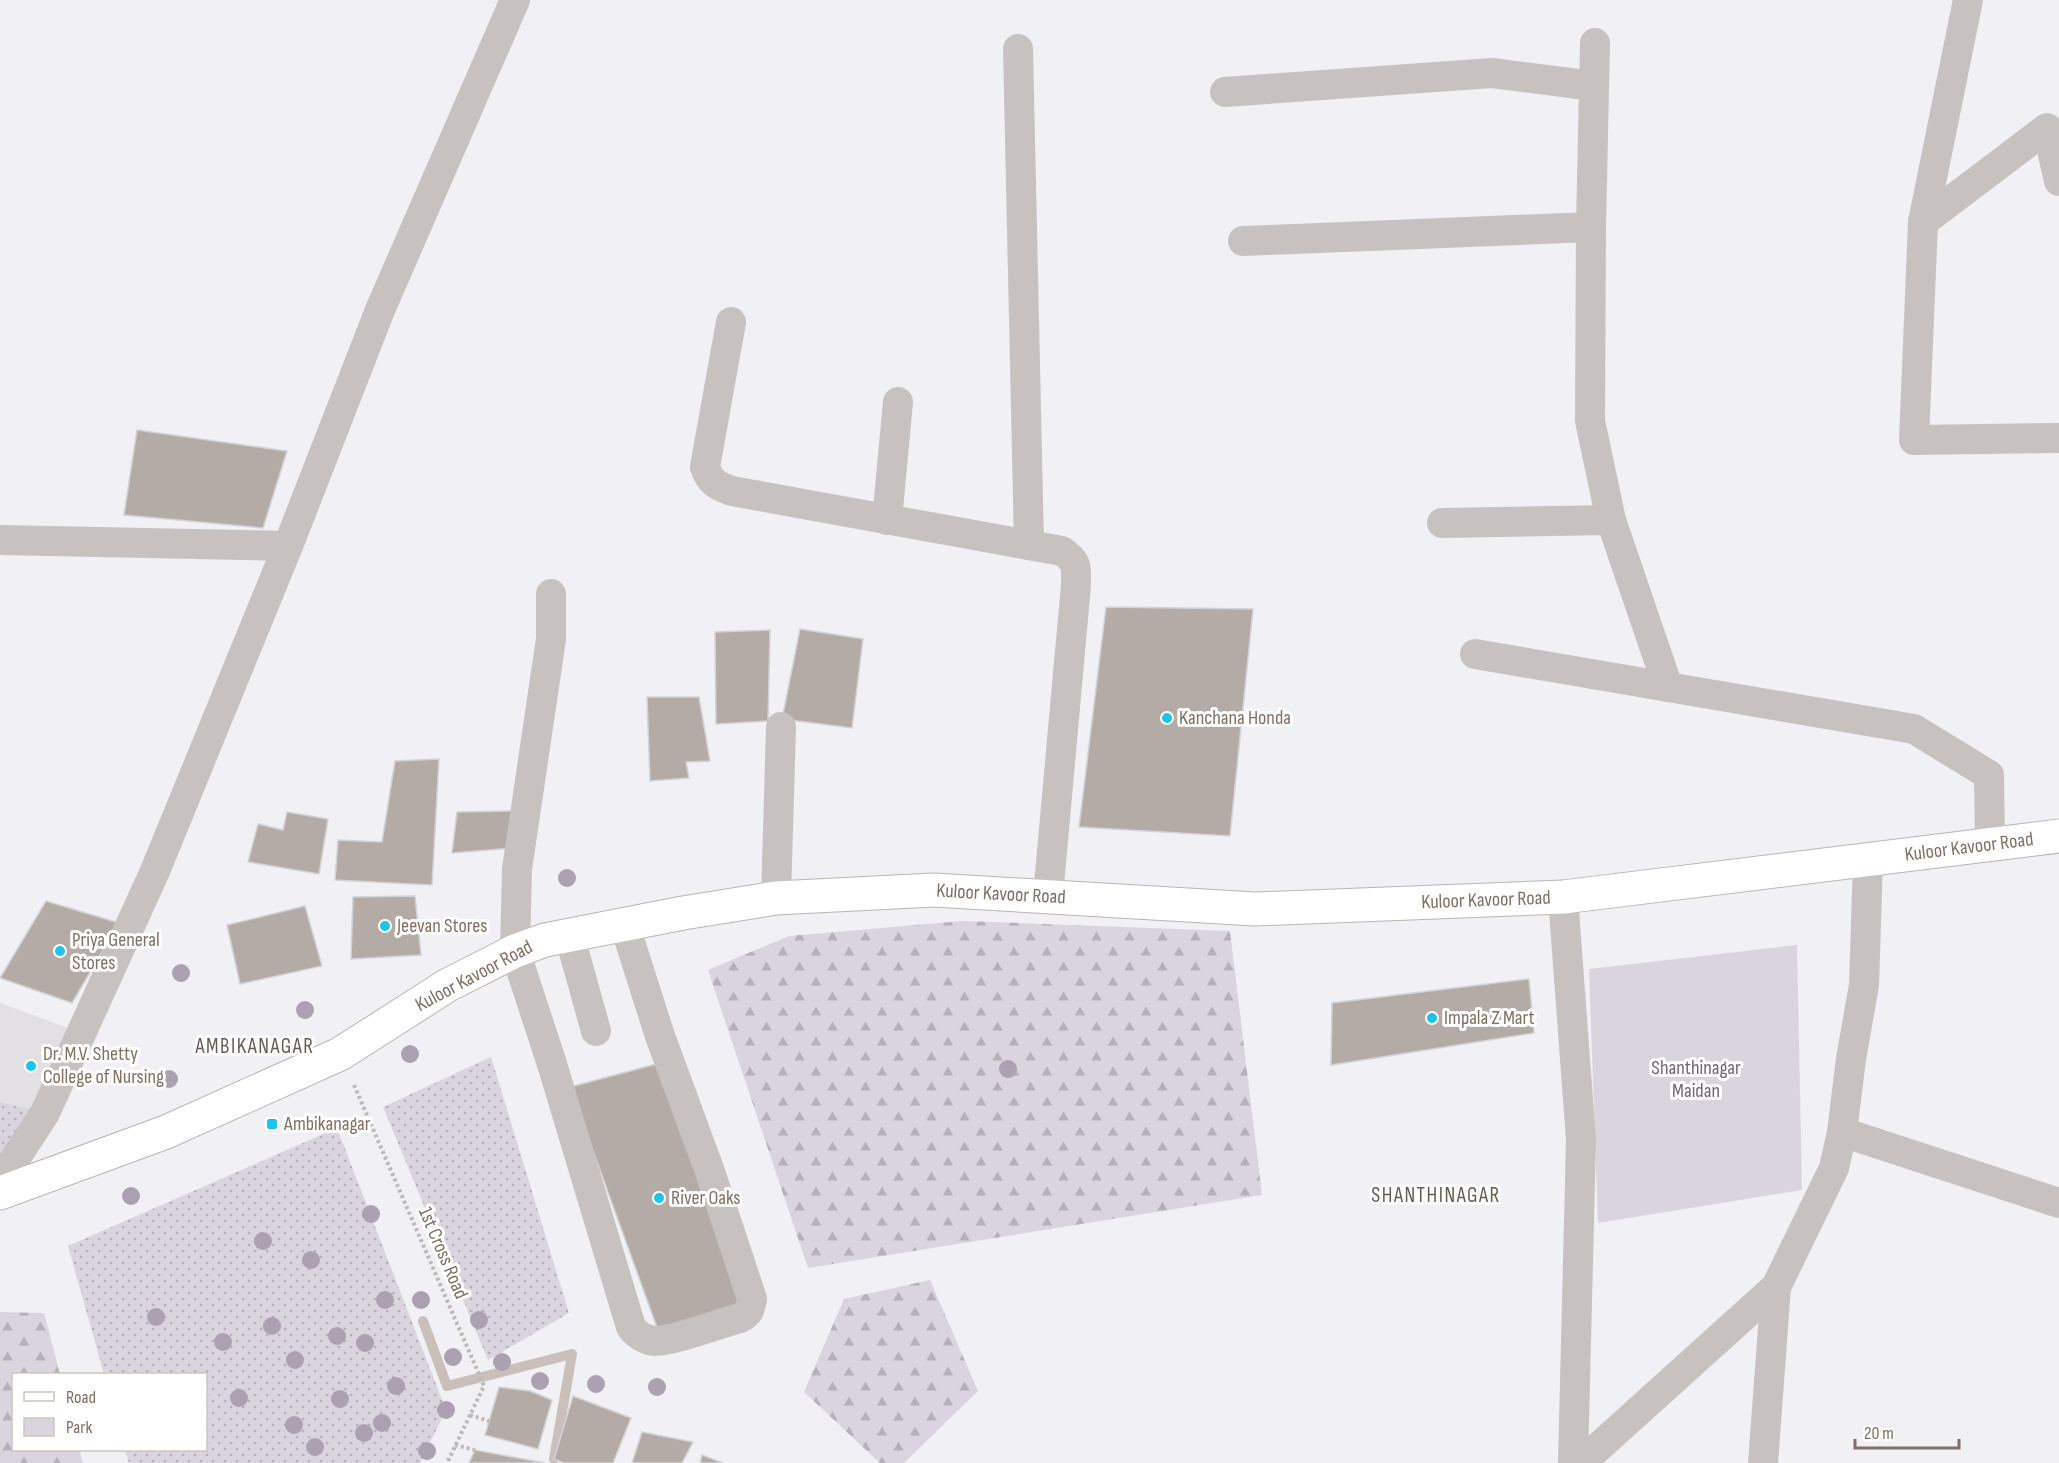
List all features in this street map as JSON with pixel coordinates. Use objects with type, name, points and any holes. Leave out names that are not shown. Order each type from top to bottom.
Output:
[{"type":"main road","name":"Kuloor Kavoor Road","points":[[0,1193],[166,1132],[340,1054],[448,985],[515,951],[545,940],[624,923],[776,898],[934,890],[1255,909],[1563,897],[2059,836]]},
{"type":"street","points":[[0,1182],[45,1113],[156,871],[288,546],[380,310],[515,0]]},
{"type":"street","points":[[1968,0],[1923,222],[1914,440],[2059,438]]},
{"type":"street","points":[[1595,43],[1590,421],[1611,520],[1668,687]]},
{"type":"street","points":[[1018,49],[1029,545]]},
{"type":"street","points":[[1225,92],[1492,73],[1594,86]]},
{"type":"street","points":[[1923,222],[2047,128],[2059,181]]},
{"type":"street","points":[[1243,241],[1591,226]]},
{"type":"street","points":[[731,322],[705,467],[709,479],[718,487],[1062,551],[1072,558],[1076,567],[1048,896]]},
{"type":"street","points":[[887,519],[898,402]]},
{"type":"street","points":[[1442,523],[1611,520]]},
{"type":"street","points":[[0,540],[288,546]]},
{"type":"street","points":[[551,594],[551,639],[517,869],[515,951],[552,1064],[631,1327],[636,1334],[644,1338],[663,1340],[740,1318],[750,1310],[752,1299],[709,1169],[660,1036],[624,923]]},
{"type":"street","points":[[1475,654],[1914,729],[1989,775],[1990,845]]},
{"type":"street","points":[[776,898],[781,727]]},
{"type":"street","points":[[1763,1463],[1776,1287],[1834,1168],[1842,1132],[1851,1059],[1864,985],[1868,860]]},
{"type":"street","points":[[1563,897],[1581,1140],[1574,1463]]},
{"type":"street","points":[[569,934],[596,1031]]},
{"type":"street","points":[[1842,1132],[2059,1203]]},
{"type":"street","points":[[1581,1463],[1776,1287]]},
{"type":"path","name":"1st Cross Road","points":[[340,1054],[484,1386],[447,1463]]},
{"type":"path","points":[[470,1415],[489,1421]]},
{"type":"path","points":[[455,1445],[475,1450]]},
{"type":"shaded area","name":"Dr. M.V. Shetty College of Nursing","points":[[0,1003],[74,1030],[45,1113],[0,1102]]},
{"type":"green space","points":[[962,921],[1230,931],[1262,1195],[808,1268],[708,970],[789,936]]},
{"type":"green space","name":"Shanthinagar Maidan","points":[[1797,945],[1802,1190],[1598,1223],[1589,969]]},
{"type":"green space","points":[[491,1057],[569,1313],[488,1360],[383,1107]]},
{"type":"green space","points":[[0,1102],[45,1113],[0,1167]]},
{"type":"green space","points":[[337,1128],[446,1410],[420,1463],[129,1463],[125,1451],[207,1451],[207,1373],[104,1373],[68,1246]]},
{"type":"green space","points":[[930,1280],[978,1391],[904,1463],[880,1463],[804,1392],[844,1299]]},
{"type":"green space","points":[[0,1312],[44,1313],[60,1373],[12,1373],[12,1451],[79,1451],[83,1463],[0,1463]]},
{"type":"building","points":[[137,430],[287,451],[263,528],[124,515]]},
{"type":"building","name":"Kanchana Honda","points":[[1106,607],[1253,609],[1230,836],[1079,827]]},
{"type":"building","points":[[800,629],[863,639],[852,728],[782,719]]},
{"type":"building","points":[[770,630],[768,721],[716,724],[715,632]]},
{"type":"building","points":[[647,697],[699,697],[710,761],[686,762],[689,778],[650,781]]},
{"type":"building","points":[[439,759],[432,885],[335,880],[338,840],[382,842],[395,761]]},
{"type":"building","points":[[513,811],[513,848],[452,853],[457,812]]},
{"type":"building","points":[[287,812],[328,819],[319,874],[248,862],[258,824],[283,830]]},
{"type":"building","name":"Jeevan Stores","points":[[415,896],[421,955],[351,959],[353,897]]},
{"type":"building","name":"Priya General Stores","points":[[46,901],[119,923],[72,1003],[0,978]]},
{"type":"building","points":[[305,906],[322,966],[240,984],[227,925]]},
{"type":"building","name":"Impala Z Mart","points":[[1529,979],[1534,1033],[1331,1065],[1332,1003]]},
{"type":"building","name":"River Oaks","points":[[664,1062],[741,1309],[659,1333],[570,1087]]},
{"type":"building","points":[[499,1387],[530,1391],[552,1400],[538,1449],[485,1435]]},
{"type":"building","points":[[573,1396],[631,1418],[613,1463],[564,1463],[554,1459]]},
{"type":"building","points":[[642,1432],[693,1442],[682,1463],[632,1463]]},
{"type":"building","points":[[475,1450],[545,1463],[469,1463]]},
{"type":"building","points":[[702,1455],[723,1463],[700,1463]]},
{"type":"waterway","points":[[423,1321],[447,1386],[572,1354],[554,1459]]},
{"type":"place","name":"Kanchana Honda","points":[[1167,718]]},
{"type":"place","name":"Jeevan Stores","points":[[385,926]]},
{"type":"place","name":"Priya General Stores","points":[[60,951]]},
{"type":"place","name":"Impala Z Mart","points":[[1432,1018]]},
{"type":"place","name":"Dr. M.V. Shetty College of Nursing","points":[[31,1066]]},
{"type":"place","name":"Ambikanagar","points":[[272,1124]]},
{"type":"place","name":"River Oaks","points":[[659,1198]]},
{"type":"district","name":"AMBIKANAGAR","points":[[255,1046]]},
{"type":"district","name":"SHANTHINAGAR","points":[[1436,1195]]}]
